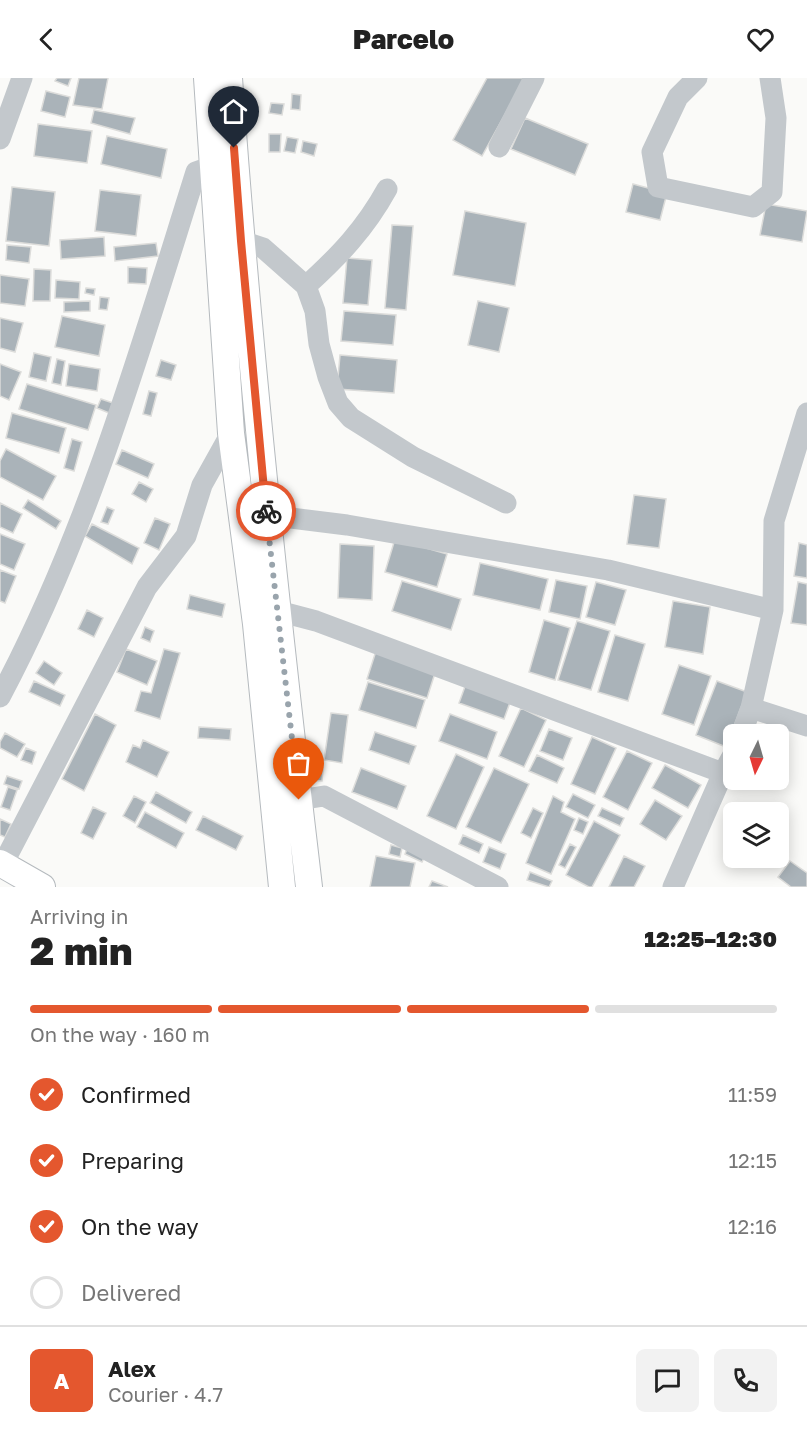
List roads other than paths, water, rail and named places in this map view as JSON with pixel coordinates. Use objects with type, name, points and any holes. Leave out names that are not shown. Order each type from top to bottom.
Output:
[{"type":"main road","points":[[207,78],[231,433],[256,624],[282,887]]},
{"type":"main road","points":[[229,78],[241,241],[267,515],[309,887]]},
{"type":"main road","points":[[1,864],[42,887]]},
{"type":"street","points":[[0,139],[22,78]]},
{"type":"street","points":[[499,147],[534,78]]},
{"type":"street","points":[[697,78],[678,97],[652,152],[658,187],[753,207],[772,192],[776,118],[770,78]]},
{"type":"street","points":[[0,697],[56,583],[122,407],[196,172],[213,166]]},
{"type":"street","points":[[306,286],[352,242],[375,211],[387,189]]},
{"type":"street","points":[[241,241],[263,248],[306,286],[315,311],[319,344],[328,377],[338,403],[351,418],[413,457],[506,503]]},
{"type":"street","points":[[745,724],[751,708],[773,610],[774,521],[807,413]]},
{"type":"street","points":[[1,864],[147,587],[186,536],[202,485],[231,433]]},
{"type":"street","points":[[267,515],[347,525],[608,570],[773,610]]},
{"type":"street","points":[[278,611],[316,621],[723,773],[673,887]]},
{"type":"street","points":[[751,708],[807,726]]},
{"type":"street","points":[[299,800],[324,796],[498,887]]}]
